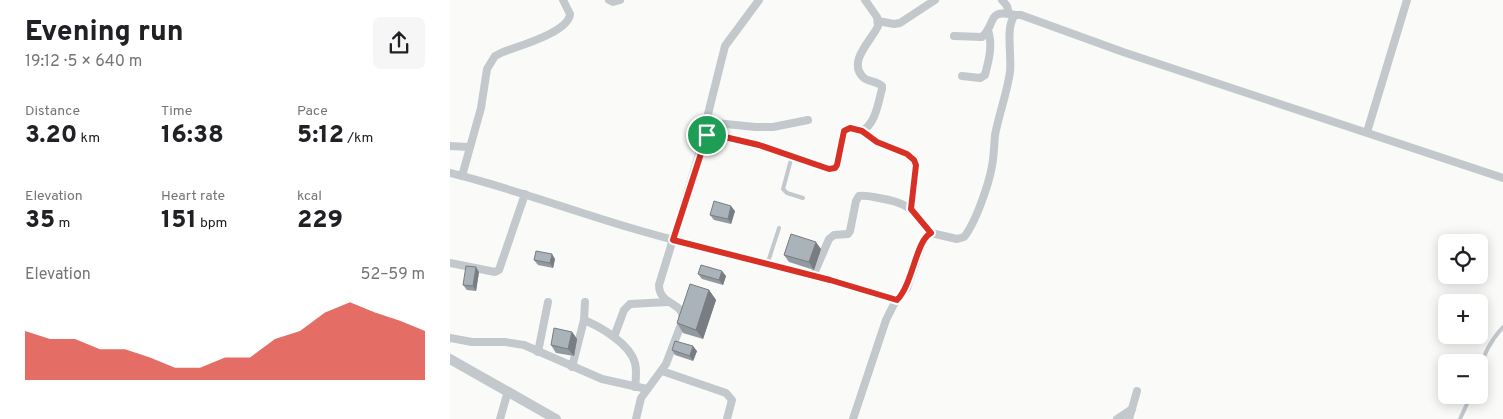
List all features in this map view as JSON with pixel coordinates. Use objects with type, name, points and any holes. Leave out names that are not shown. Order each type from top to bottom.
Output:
[{"type":"street","points":[[462,176],[481,108],[487,69],[490,62],[495,56],[556,31],[567,23],[570,14],[563,0]]},
{"type":"street","points":[[609,0],[613,2],[620,0]]},
{"type":"street","points":[[636,419],[641,398],[662,371],[669,358],[684,316],[681,310],[668,302],[660,294],[659,285],[707,135],[702,126],[706,122],[725,46],[759,0]]},
{"type":"street","points":[[862,131],[873,120],[882,89],[882,86],[877,82],[866,80],[859,66],[859,57],[876,31],[878,22],[865,0]]},
{"type":"street","points":[[878,22],[900,23],[935,0]]},
{"type":"street","points":[[813,276],[828,238],[834,235],[848,234],[850,231],[859,196],[890,200],[903,204],[911,209],[931,233],[957,239],[964,237],[981,201],[992,167],[996,135],[1008,82],[1012,15],[1002,0]]},
{"type":"street","points":[[1367,132],[1407,0]]},
{"type":"street","points":[[954,36],[982,37],[988,30],[993,16],[996,14],[1003,12],[1021,15],[1124,52],[1503,178]]},
{"type":"street","points":[[962,76],[980,78],[985,75],[991,44],[988,30]]},
{"type":"street","points":[[706,122],[773,127],[808,120]]},
{"type":"street","points":[[707,135],[712,134],[759,145],[824,168],[832,169],[837,165],[844,131],[850,128],[862,131],[877,142],[907,154],[914,160],[916,165],[911,209]]},
{"type":"street","points":[[450,146],[469,147]]},
{"type":"street","points":[[450,173],[493,183],[630,228],[897,300]]},
{"type":"street","points":[[450,263],[495,272],[499,270],[525,194]]},
{"type":"street","points":[[853,419],[886,320],[906,288],[924,239],[931,233]]},
{"type":"street","points":[[538,352],[548,302]]},
{"type":"street","points":[[572,367],[584,320],[585,302]]},
{"type":"street","points":[[614,338],[626,307],[635,303],[668,302]]},
{"type":"street","points":[[584,320],[600,327],[628,351],[634,361],[636,373],[635,387]]},
{"type":"street","points":[[450,338],[472,342],[524,345],[602,380],[647,389]]},
{"type":"street","points":[[450,359],[554,419]]},
{"type":"street","points":[[662,371],[726,393],[732,400],[727,419]]},
{"type":"street","points":[[500,419],[508,391]]},
{"type":"street","points":[[1129,419],[1137,391]]},
{"type":"street","points":[[1117,419],[1132,409]]},
{"type":"lane","points":[[792,156],[782,189],[787,193],[803,198]]},
{"type":"lane","points":[[767,265],[780,228]]},
{"type":"lane","points":[[1485,354],[1492,340],[1503,327]]},
{"type":"lane","points":[[1460,419],[1466,404]]},
{"type":"building","points":[[714,201],[731,206],[728,219],[710,215]]},
{"type":"building","points":[[791,234],[816,242],[809,262],[784,255]]},
{"type":"building","points":[[536,251],[552,254],[550,263],[534,260]]},
{"type":"building","points":[[701,265],[722,271],[719,280],[698,274]]},
{"type":"building","points":[[466,266],[476,267],[473,286],[463,285]]},
{"type":"building","points":[[690,284],[709,290],[696,330],[677,323]]},
{"type":"building","points":[[554,328],[572,332],[568,349],[551,345]]},
{"type":"building","points":[[675,341],[693,346],[690,356],[672,350]]},
{"type":"route","points":[[850,128],[862,131],[877,142],[912,157],[916,165],[911,209],[931,233],[925,236],[904,293],[897,300],[830,280],[673,240],[704,138],[707,135],[712,134],[759,145],[824,168],[832,169],[837,165],[844,131],[850,128]]}]
